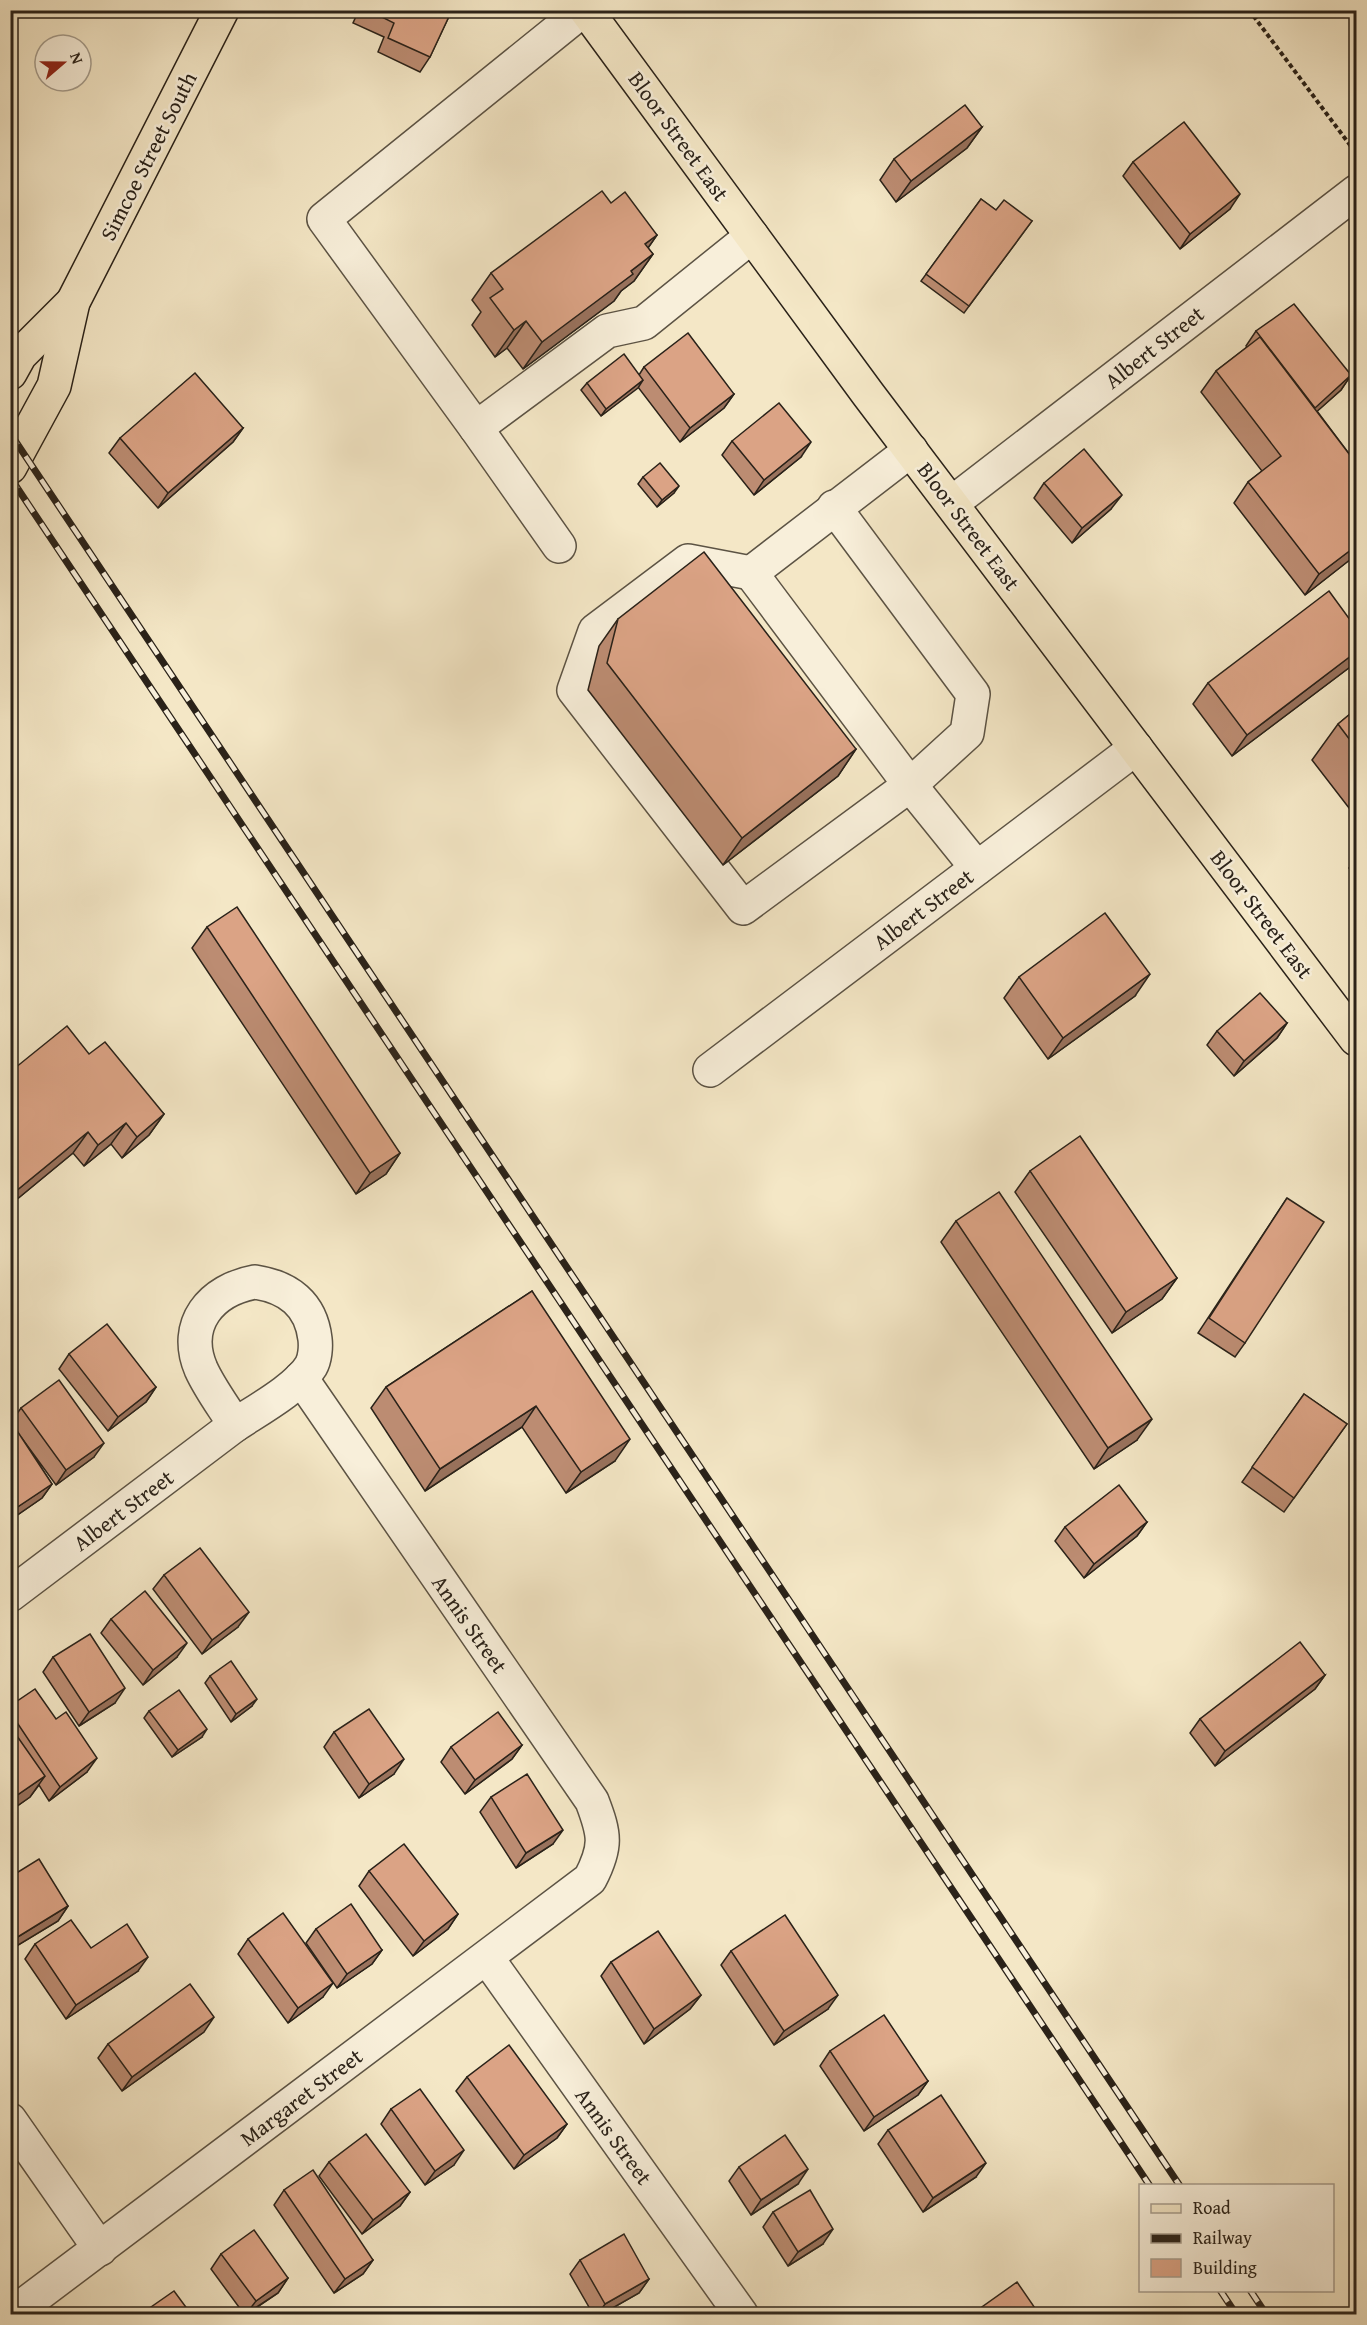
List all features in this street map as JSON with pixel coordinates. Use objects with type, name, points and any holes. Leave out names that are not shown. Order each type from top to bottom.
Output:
[{"type":"main road","name":"Simcoe Street South","points":[[10,467],[54,387],[73,302],[222,10]]},
{"type":"main road","name":"Bloor Street East","points":[[585,10],[911,450],[1356,1039]]},
{"type":"main road","name":"Simcoe Street South","points":[[10,373],[20,355],[73,302]]},
{"type":"street","points":[[559,546],[324,219],[585,10]]},
{"type":"street","name":"Albert Street","points":[[952,503],[1356,192]]},
{"type":"street","points":[[476,428],[607,331],[644,323],[752,236]]},
{"type":"street","points":[[751,573],[911,450]]},
{"type":"street","points":[[834,507],[973,694],[967,733],[910,785],[743,908],[574,690],[595,631],[688,561],[751,573],[910,785],[977,868]]},
{"type":"street","name":"Albert Street","points":[[710,1070],[1136,748]]},
{"type":"street","name":"Albert Street","points":[[10,1595],[301,1378],[312,1365],[314,1326],[305,1309],[292,1294],[274,1285],[255,1282],[235,1286],[217,1296],[204,1311],[196,1330],[196,1350],[201,1369],[235,1425]]},
{"type":"street","name":"Annis Street","points":[[301,1378],[592,1801],[604,1833],[600,1860],[590,1879]]},
{"type":"street","name":"Margaret Street","points":[[12,2314],[590,1879]]},
{"type":"street","name":"Annis Street","points":[[487,1958],[741,2314]]},
{"type":"street","points":[[10,2120],[100,2249]]},
{"type":"path","points":[[1249,10],[1356,153]]},
{"type":"building","points":[[368,10],[452,10],[430,57],[388,38],[394,23]]},
{"type":"building","points":[[965,105],[982,127],[911,181],[894,159]]},
{"type":"building","points":[[1184,122],[1240,194],[1190,234],[1133,162]]},
{"type":"building","points":[[602,191],[611,203],[625,192],[657,235],[645,244],[653,254],[631,271],[633,274],[542,342],[526,321],[514,330],[490,298],[503,289],[491,273]]},
{"type":"building","points":[[981,199],[996,210],[1004,200],[1032,221],[969,306],[926,274]]},
{"type":"building","points":[[1294,304],[1351,375],[1315,408],[1256,331]]},
{"type":"building","points":[[688,333],[734,394],[690,428],[644,367]]},
{"type":"building","points":[[1260,337],[1356,463],[1356,546],[1319,574],[1248,482],[1281,456],[1216,371]]},
{"type":"building","points":[[624,354],[643,380],[606,409],[587,383]]},
{"type":"building","points":[[195,373],[243,428],[168,493],[120,438]]},
{"type":"building","points":[[779,403],[811,442],[764,480],[732,441]]},
{"type":"building","points":[[1084,449],[1122,495],[1082,528],[1044,483]]},
{"type":"building","points":[[660,463],[679,486],[662,500],[643,477]]},
{"type":"building","points":[[704,552],[856,749],[742,838],[607,663],[618,619]]},
{"type":"building","points":[[1329,591],[1356,628],[1356,652],[1247,735],[1208,683]]},
{"type":"building","points":[[1356,709],[1356,748],[1338,724]]},
{"type":"building","points":[[237,907],[400,1153],[370,1173],[207,927]]},
{"type":"building","points":[[1105,913],[1150,974],[1063,1038],[1019,977]]},
{"type":"building","points":[[1260,993],[1287,1023],[1244,1061],[1217,1031]]},
{"type":"building","points":[[67,1026],[89,1054],[105,1042],[164,1114],[137,1137],[126,1123],[98,1145],[88,1132],[10,1196],[10,1072]]},
{"type":"building","points":[[1080,1136],[1177,1278],[1126,1312],[1030,1171]]},
{"type":"building","points":[[999,1192],[1152,1419],[1108,1448],[956,1221]]},
{"type":"building","points":[[1287,1198],[1324,1222],[1245,1343],[1209,1318]]},
{"type":"building","points":[[532,1291],[630,1439],[581,1472],[536,1406],[440,1469],[386,1387]]},
{"type":"building","points":[[107,1324],[156,1387],[118,1417],[69,1354]]},
{"type":"building","points":[[59,1380],[104,1443],[66,1470],[21,1408]]},
{"type":"building","points":[[1304,1394],[1347,1424],[1294,1498],[1252,1467]]},
{"type":"building","points":[[10,1420],[52,1484],[13,1510],[10,1506]]},
{"type":"building","points":[[1119,1485],[1147,1522],[1094,1564],[1065,1527]]},
{"type":"building","points":[[200,1548],[249,1612],[212,1640],[164,1575]]},
{"type":"building","points":[[145,1591],[187,1643],[153,1670],[111,1619]]},
{"type":"building","points":[[90,1634],[125,1688],[89,1712],[53,1657]]},
{"type":"building","points":[[1300,1642],[1325,1675],[1225,1751],[1200,1719]]},
{"type":"building","points":[[231,1661],[257,1699],[236,1714],[210,1676]]},
{"type":"building","points":[[35,1689],[56,1719],[66,1712],[97,1758],[60,1787],[10,1712],[10,1706]]},
{"type":"building","points":[[179,1690],[207,1729],[178,1750],[149,1711]]},
{"type":"building","points":[[369,1709],[404,1759],[369,1784],[334,1732]]},
{"type":"building","points":[[498,1712],[522,1745],[475,1780],[451,1747]]},
{"type":"building","points":[[10,1726],[45,1776],[10,1800]]},
{"type":"building","points":[[527,1774],[563,1830],[526,1853],[491,1797]]},
{"type":"building","points":[[404,1844],[458,1914],[424,1941],[369,1871]]},
{"type":"building","points":[[39,1859],[68,1906],[16,1938],[10,1930],[10,1877]]},
{"type":"building","points":[[351,1904],[382,1950],[347,1974],[316,1929]]},
{"type":"building","points":[[283,1913],[333,1983],[298,2008],[248,1939]]},
{"type":"building","points":[[785,1915],[838,1995],[784,2031],[731,1951]]},
{"type":"building","points":[[71,1920],[91,1948],[127,1924],[148,1957],[76,2005],[35,1944]]},
{"type":"building","points":[[658,1931],[701,1995],[654,2029],[611,1962]]},
{"type":"building","points":[[190,1984],[214,2017],[132,2077],[108,2044]]},
{"type":"building","points":[[884,2015],[928,2081],[874,2117],[830,2051]]},
{"type":"building","points":[[509,2045],[567,2124],[524,2155],[467,2077]]},
{"type":"building","points":[[420,2089],[464,2150],[435,2171],[391,2109]]},
{"type":"building","points":[[941,2095],[986,2163],[933,2198],[888,2130]]},
{"type":"building","points":[[366,2134],[410,2192],[373,2220],[329,2162]]},
{"type":"building","points":[[785,2135],[808,2169],[761,2200],[739,2167]]},
{"type":"building","points":[[313,2170],[373,2260],[345,2279],[284,2190]]},
{"type":"building","points":[[810,2190],[833,2229],[798,2252],[773,2212]]},
{"type":"building","points":[[254,2230],[288,2278],[256,2301],[221,2254]]},
{"type":"building","points":[[624,2234],[649,2279],[605,2304],[580,2260]]},
{"type":"building","points":[[1017,2282],[1037,2311],[1033,2314],[972,2314]]},
{"type":"building","points":[[174,2291],[191,2314],[141,2314]]},
{"type":"railway","points":[[10,433],[1179,2184]]},
{"type":"railway","points":[[10,477],[1149,2184]]},
{"type":"railway","points":[[1221,2292],[1236,2314]]},
{"type":"railway","points":[[1251,2292],[1266,2314]]}]
